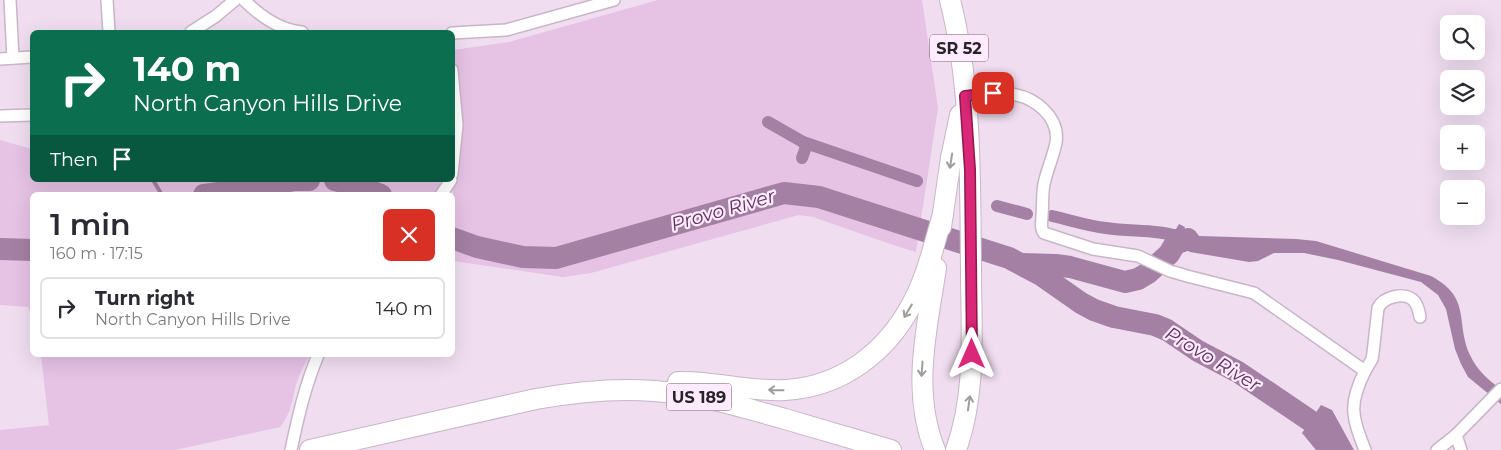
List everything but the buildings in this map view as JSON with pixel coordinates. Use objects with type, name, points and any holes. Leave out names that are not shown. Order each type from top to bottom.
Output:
[{"type":"highway","name":"SR 52","points":[[950,0],[956,30],[968,129],[971,288],[970,390],[967,412],[956,450]]},
{"type":"highway","name":"SR 52","points":[[931,267],[943,214],[955,137],[965,96]]},
{"type":"highway","points":[[628,390],[654,383],[682,382],[763,390],[784,390],[816,385],[838,378],[864,362],[892,335],[913,304],[931,267]]},
{"type":"highway","points":[[931,267],[921,383],[922,403],[935,450]]},
{"type":"highway","name":"US 189","points":[[310,450],[536,399],[566,394],[628,390],[702,397],[891,450]]},
{"type":"street","points":[[10,0],[13,58]]},
{"type":"street","points":[[107,0],[109,30]]},
{"type":"street","points":[[193,30],[216,16],[235,0]]},
{"type":"street","points":[[244,0],[258,14],[290,30]]},
{"type":"street","points":[[455,33],[506,30],[614,0]]},
{"type":"street","points":[[0,59],[30,57]]},
{"type":"street","points":[[965,96],[993,93],[1014,94],[1045,110],[1054,123],[1056,144],[1043,192],[1043,232],[1093,249],[1132,254],[1170,271],[1254,293],[1365,371]]},
{"type":"street","points":[[455,103],[457,125],[455,145]]},
{"type":"street","points":[[0,116],[30,115]]},
{"type":"street","points":[[1365,450],[1354,416],[1353,400],[1356,389],[1372,359],[1380,303],[1389,297],[1409,298],[1416,302],[1420,317]]},
{"type":"street","points":[[292,450],[304,390],[317,357]]},
{"type":"street","points":[[1437,450],[1456,434],[1501,389]]},
{"type":"street","points":[[1456,434],[1461,450]]},
{"type":"shaded area","points":[[658,0],[922,0],[938,108],[916,252],[813,217],[799,215],[591,273],[563,277],[455,261],[455,192],[453,192],[453,182],[455,182],[455,50],[509,42]]},
{"type":"shaded area","points":[[0,140],[30,148],[30,182],[439,182],[448,192],[30,192],[30,312],[28,307],[0,305]]},
{"type":"shaded area","points":[[1179,224],[1185,227],[1184,230],[1200,236],[1316,241],[1431,276],[1444,284],[1457,302],[1470,355],[1483,374],[1501,389],[1501,404],[1468,377],[1455,349],[1446,309],[1438,295],[1421,282],[1304,253],[1274,253],[1258,261],[1249,262],[1190,252],[1160,235],[1160,229],[1176,229]]},
{"type":"shaded area","points":[[41,357],[309,357],[299,376],[290,409],[280,427],[175,450],[0,450],[0,430],[49,425]]},
{"type":"shaded area","points":[[1321,405],[1332,410],[1354,450],[1316,450],[1302,433]]},
{"type":"waterway","points":[[768,122],[803,142],[917,181]]},
{"type":"waterway","points":[[802,158],[806,147],[803,142]]},
{"type":"waterway","points":[[154,182],[160,192]]},
{"type":"waterway","name":"Provo River","points":[[226,192],[284,182]]},
{"type":"waterway","name":"Provo River","points":[[343,182],[373,192]]},
{"type":"waterway","name":"Provo River","points":[[455,239],[477,247],[523,257],[556,258],[784,193],[819,197],[1009,258],[1041,275],[1094,310],[1114,317],[1155,325],[1167,330],[1198,351],[1238,372],[1321,428],[1339,450]]},
{"type":"waterway","points":[[997,206],[1027,214]]},
{"type":"waterway","points":[[1052,216],[1099,227],[1160,232],[1177,236]]},
{"type":"waterway","name":"Provo River","points":[[1022,264],[1070,267],[1125,282],[1138,279],[1148,273],[1169,254],[1175,244],[1188,239]]},
{"type":"waterway","name":"Provo River","points":[[0,249],[30,250]]},
{"type":"route","points":[[972,354],[970,170],[965,96],[993,93]]}]
